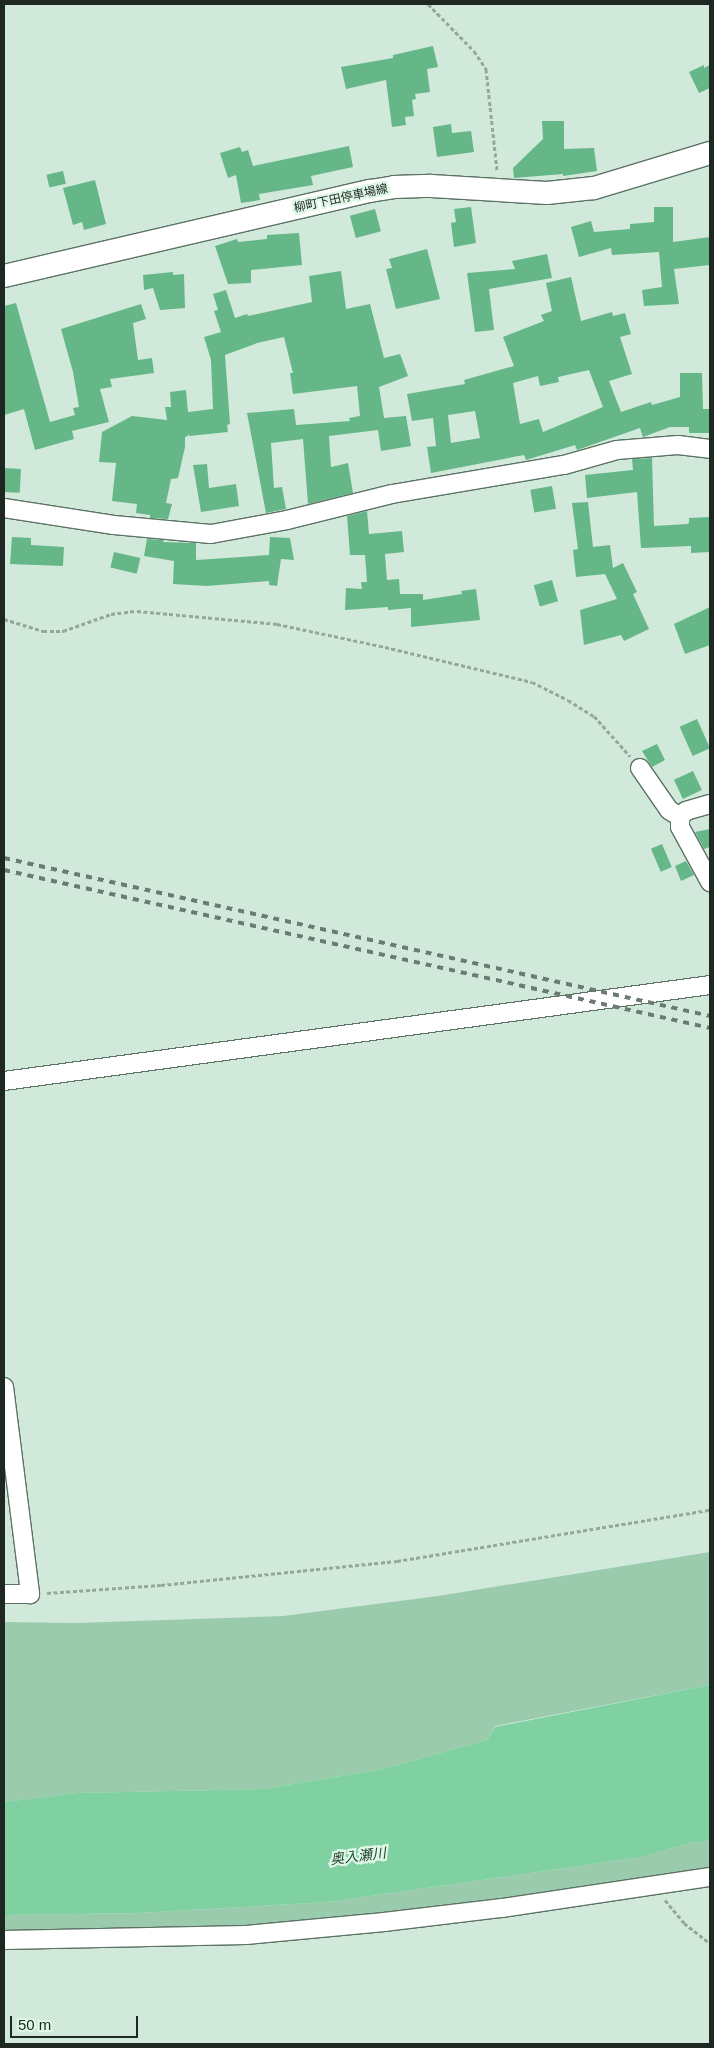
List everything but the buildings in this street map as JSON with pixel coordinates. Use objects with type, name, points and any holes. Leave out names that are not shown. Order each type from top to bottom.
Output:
[{"type":"main road","name":"柳町下田停車場線","points":[[4,276],[378,190],[431,186],[548,193],[594,188],[710,153]]},
{"type":"street","points":[[4,508],[131,527],[211,534],[287,520],[392,494],[564,465],[617,450],[678,445],[710,448]]},
{"type":"street","points":[[640,768],[669,810],[680,817]]},
{"type":"street","points":[[710,804],[686,811],[680,817],[680,827],[710,882]]},
{"type":"street","points":[[4,1081],[710,985]]},
{"type":"street","points":[[4,1387],[30,1594],[4,1594]]},
{"type":"street","points":[[4,1940],[246,1935],[492,1909],[710,1877]]},
{"type":"path","points":[[428,4],[474,51],[486,69],[498,189]]},
{"type":"path","points":[[4,619],[43,631],[63,631],[111,614],[137,611],[277,624],[485,670],[532,682],[568,700],[594,716],[617,739],[640,768]]},
{"type":"path","points":[[30,1594],[171,1584],[397,1561],[710,1510]]},
{"type":"path","points":[[652,1884],[684,1923],[710,1943]]},
{"type":"shaded area","points":[[710,1552],[710,1685],[495,1726],[487,1740],[383,1769],[262,1789],[77,1793],[4,1802],[4,1622],[76,1623],[283,1616],[438,1596]]},
{"type":"shaded area","points":[[710,1841],[710,1872],[508,1901],[245,1929],[4,1936],[4,1915],[139,1913],[328,1902],[642,1857],[690,1843]]},
{"type":"water","name":"奥入瀬川","points":[[710,1685],[710,1841],[690,1843],[642,1857],[328,1902],[139,1913],[4,1915],[4,1802],[77,1793],[262,1789],[383,1769],[487,1740],[495,1727]]},
{"type":"railway","points":[[4,858],[710,1016]]},
{"type":"railway","points":[[4,870],[710,1028]]}]
